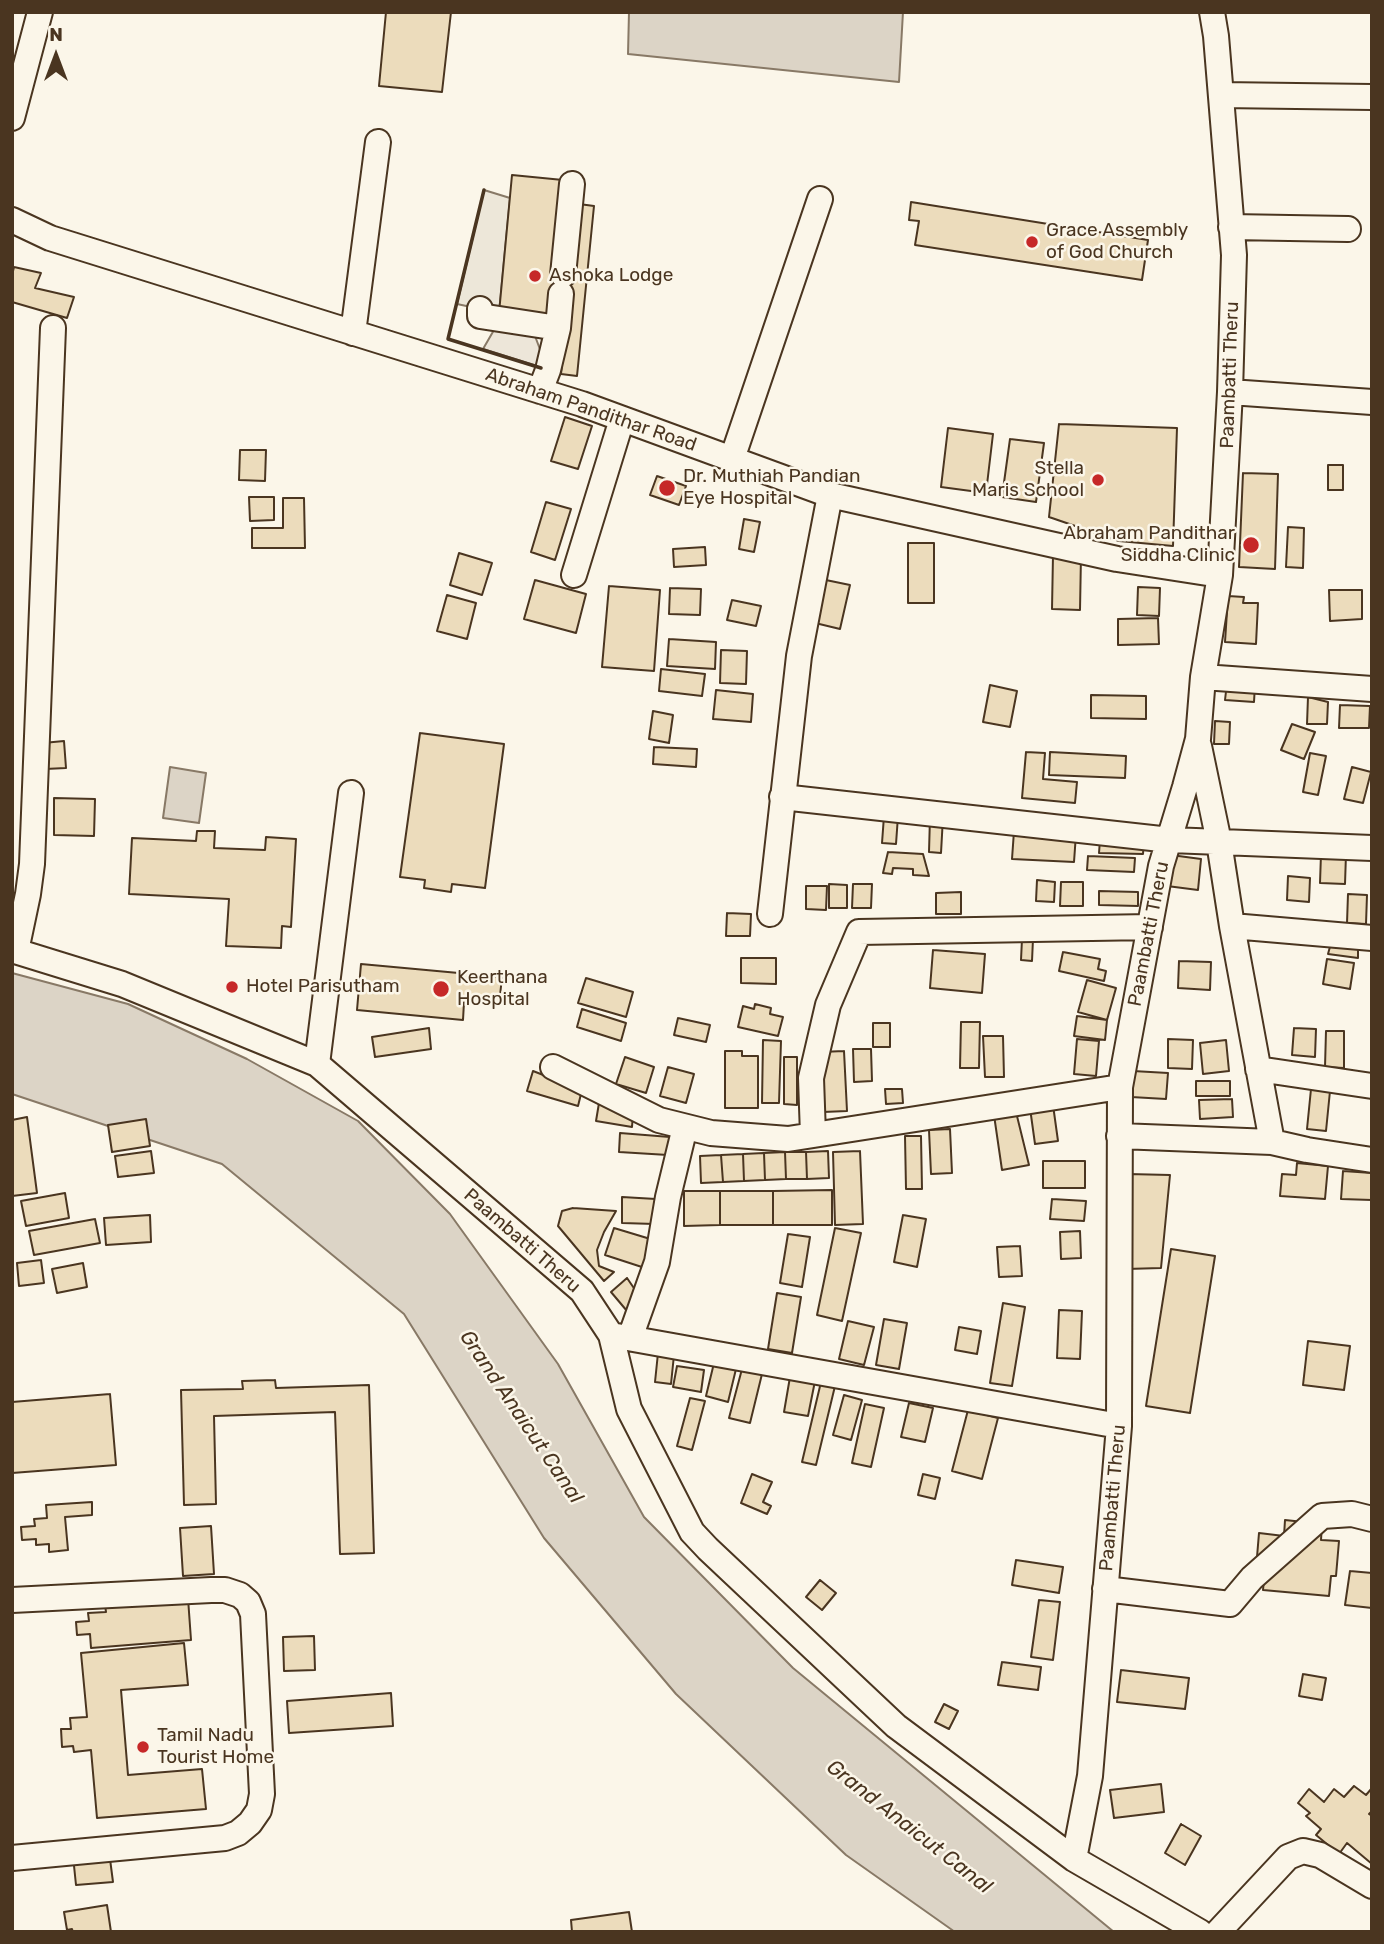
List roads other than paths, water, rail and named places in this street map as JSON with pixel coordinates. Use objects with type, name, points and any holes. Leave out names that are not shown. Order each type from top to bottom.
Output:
[{"type":"street","points":[[12,118],[40,12]]},
{"type":"street","name":"Paambatti Theru","points":[[1074,1859],[1090,1776],[1119,1426],[1120,1087],[1161,866],[1198,739],[1203,677],[1220,575],[1234,255],[1212,12]]},
{"type":"street","points":[[1221,95],[1372,97]]},
{"type":"street","points":[[353,333],[378,142]]},
{"type":"street","points":[[540,391],[558,327],[572,184]]},
{"type":"street","points":[[732,459],[820,199]]},
{"type":"street","name":"Abraham Pandithar Road","points":[[12,220],[50,239],[540,391],[830,495],[1117,559],[1220,575]]},
{"type":"street","points":[[1231,227],[1348,229]]},
{"type":"street","points":[[480,309],[480,316],[558,327]]},
{"type":"street","points":[[14,950],[29,894],[32,864],[53,328]]},
{"type":"street","points":[[1230,392],[1372,402]]},
{"type":"street","points":[[574,575],[622,419]]},
{"type":"street","points":[[770,914],[799,656],[830,495]]},
{"type":"street","points":[[1203,677],[1372,689]]},
{"type":"street","points":[[1198,739],[1272,1142]]},
{"type":"street","points":[[317,1064],[351,793]]},
{"type":"street","points":[[782,797],[1170,840],[1372,848]]},
{"type":"street","points":[[1232,926],[1372,938]]},
{"type":"street","points":[[813,1135],[811,1078],[819,1042],[828,1006],[859,932],[1150,927]]},
{"type":"street","name":"Paambatti Theru","points":[[14,950],[122,984],[317,1064],[582,1291],[620,1337],[629,1409],[692,1532],[896,1726],[1074,1859],[1200,1932]]},
{"type":"street","points":[[553,1067],[659,1120],[711,1133],[788,1139],[1120,1087]]},
{"type":"street","points":[[1258,1069],[1372,1086]]},
{"type":"street","points":[[685,1127],[668,1197],[657,1262],[620,1337],[1119,1426]]},
{"type":"street","points":[[1119,1136],[1272,1142],[1372,1160]]},
{"type":"street","points":[[1105,1589],[1230,1604],[1252,1578],[1322,1516],[1352,1514],[1372,1519]]},
{"type":"street","points":[[12,1600],[211,1590],[225,1590],[240,1595],[248,1602],[253,1614],[262,1794],[258,1810],[250,1823],[238,1833],[225,1838],[12,1858]]},
{"type":"street","points":[[1218,1932],[1288,1857],[1303,1852],[1320,1855],[1372,1886]]},
{"type":"water","points":[[629,12],[903,12],[899,82],[628,54]]},
{"type":"water","points":[[170,767],[206,773],[199,823],[163,818]]},
{"type":"water","name":"Grand Anaicut Canal","points":[[12,973],[128,1004],[247,1059],[358,1121],[450,1214],[558,1364],[644,1517],[793,1668],[1114,1932],[955,1932],[846,1855],[676,1694],[544,1538],[404,1314],[222,1164],[12,1094]]},
{"type":"place","name":"Grace Assembly of God Church","points":[[1032,242]]},
{"type":"place","name":"Ashoka Lodge","points":[[535,276]]},
{"type":"place","name":"Stella Maris School","points":[[1098,480]]},
{"type":"place","name":"Dr. Muthiah Pandian Eye Hospital","points":[[667,488]]},
{"type":"place","name":"Abraham Pandithar Siddha Clinic","points":[[1251,545]]},
{"type":"place","name":"Hotel Parisutham","points":[[232,987]]},
{"type":"place","name":"Keerthana Hospital","points":[[441,989]]},
{"type":"place","name":"Tamil Nadu Tourist Home","points":[[143,1747]]}]
